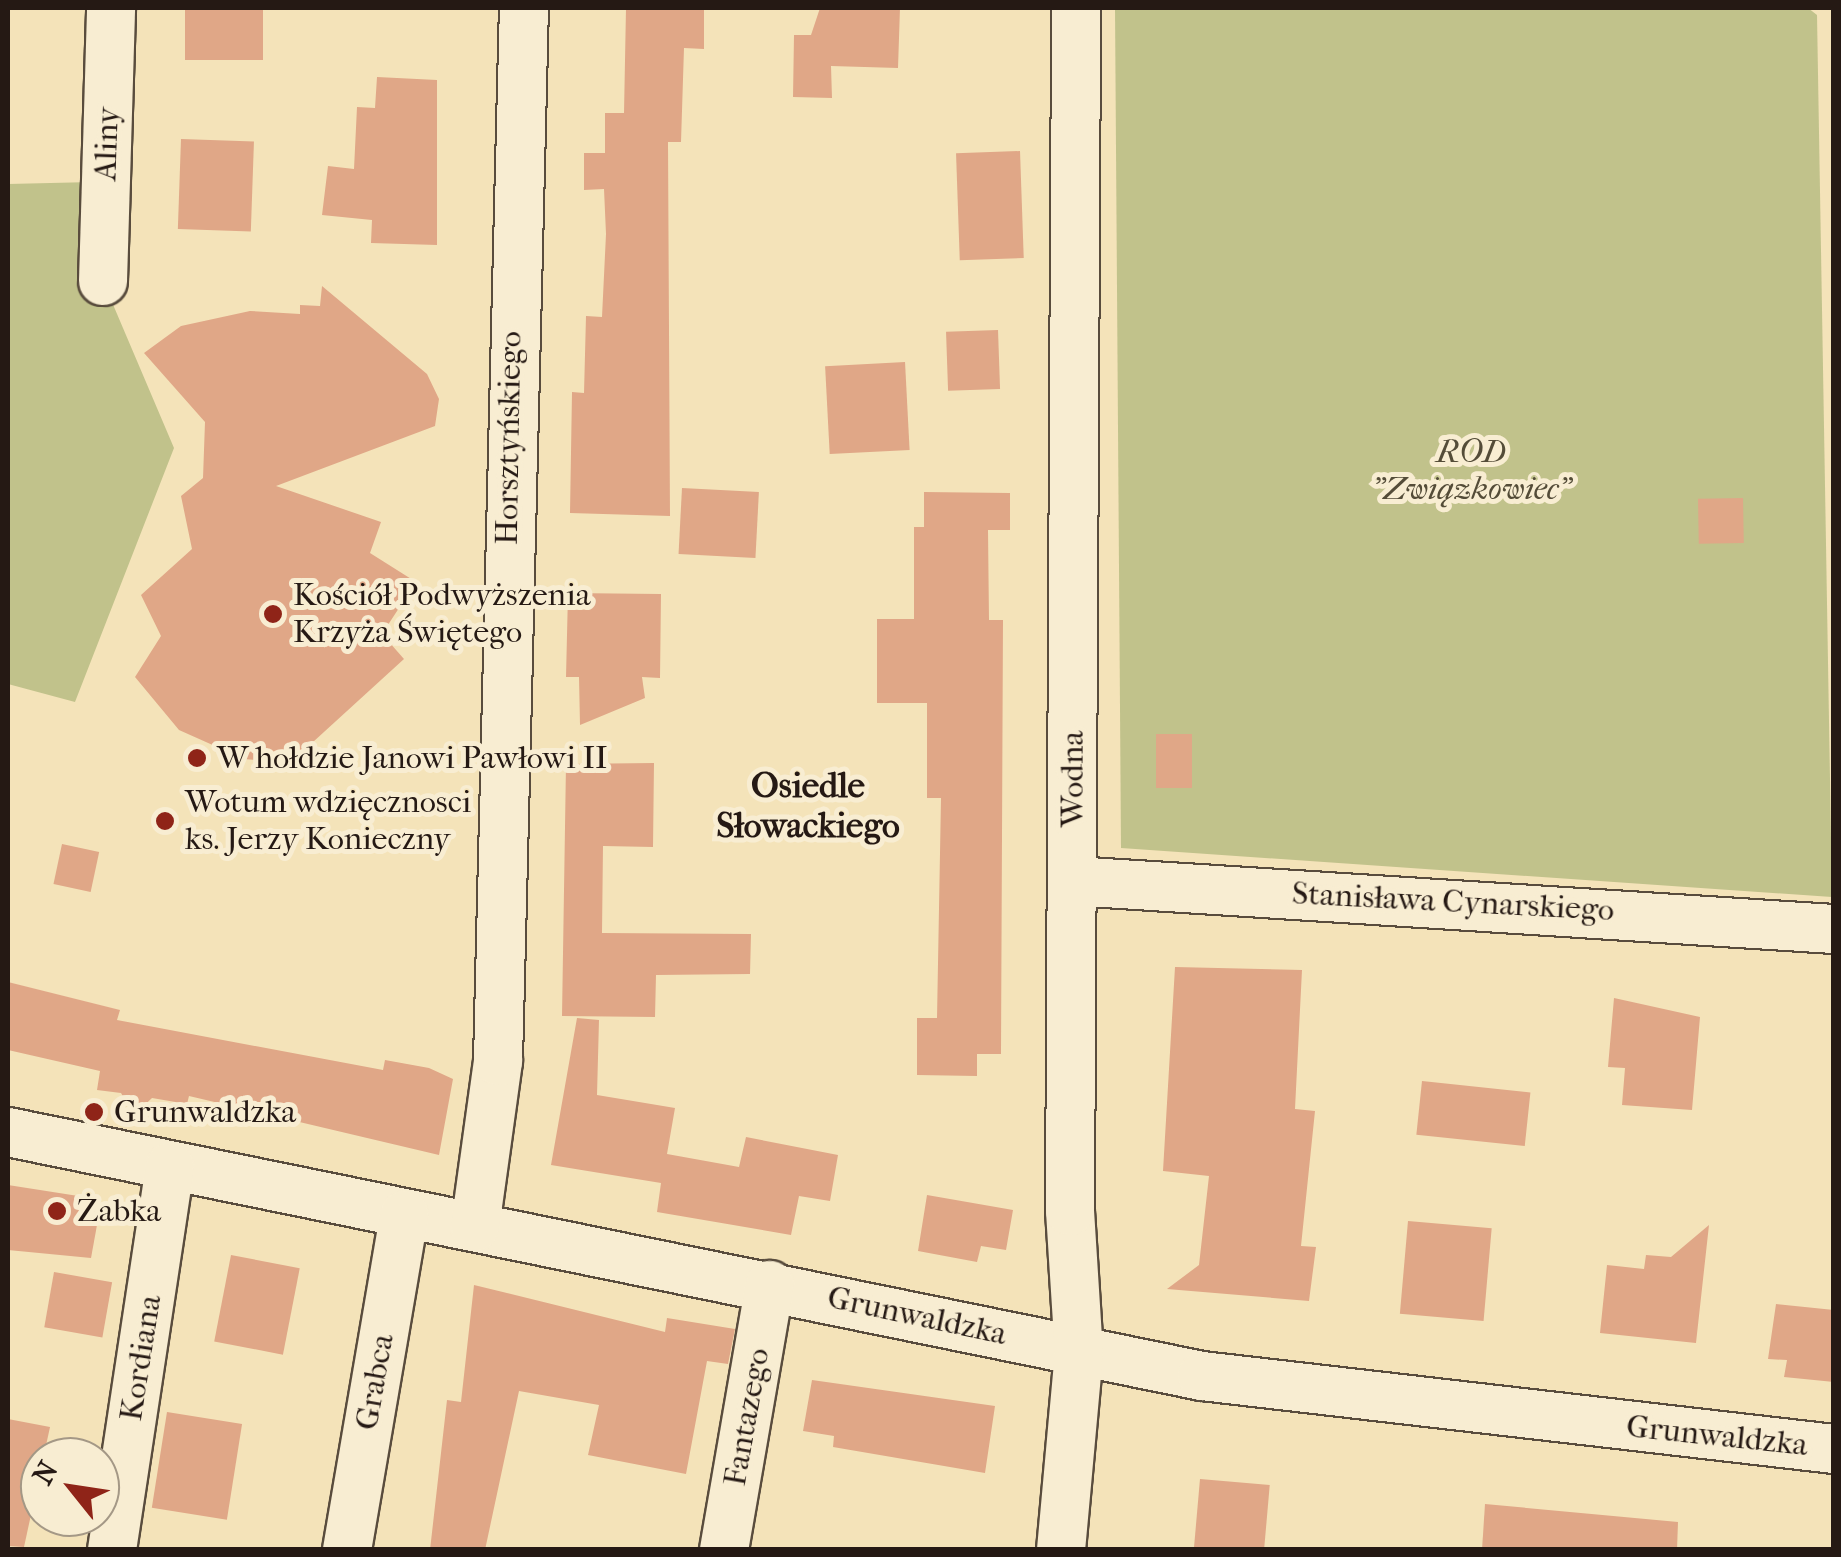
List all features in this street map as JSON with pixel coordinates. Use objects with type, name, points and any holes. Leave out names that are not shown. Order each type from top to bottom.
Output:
[{"type":"street","name":"Aliny","points":[[103,281],[111,8]]},
{"type":"street","name":"Horsztyńskiego","points":[[475,1227],[498,1061],[524,8]]},
{"type":"street","name":"Wodna","points":[[1062,1550],[1079,1354],[1073,881],[1076,8]]},
{"type":"street","name":"Stanisława Cynarskiego","points":[[1073,881],[1834,929]]},
{"type":"street","name":"Grunwaldzka","points":[[8,1132],[404,1215],[770,1285],[1079,1354],[1237,1382],[1834,1449]]},
{"type":"street","name":"Kordiana","points":[[112,1550],[170,1166]]},
{"type":"street","name":"Grabca","points":[[348,1550],[404,1215]]},
{"type":"street","name":"Fantazego","points":[[724,1550],[770,1285]]},
{"type":"green space","name":"ROD \"Związkowiec\"","points":[[1115,8],[1808,8],[1817,15],[1832,897],[1121,848]]},
{"type":"green space","points":[[93,182],[103,281],[174,448],[75,702],[8,684],[8,184]]},
{"type":"building","points":[[185,8],[263,8],[263,60],[185,60]]},
{"type":"building","points":[[626,8],[704,8],[704,49],[684,48],[681,142],[668,142],[670,516],[570,513],[572,392],[584,393],[586,316],[602,317],[606,234],[604,189],[584,190],[584,153],[605,153],[605,113],[624,113]]},
{"type":"building","points":[[820,8],[900,8],[898,68],[831,66],[832,98],[793,97],[794,35],[811,35]]},
{"type":"building","points":[[377,77],[437,80],[437,245],[371,243],[372,220],[322,215],[328,166],[354,169],[357,107],[375,108]]},
{"type":"building","points":[[181,139],[254,142],[251,231],[178,229]]},
{"type":"building","points":[[1020,151],[1024,258],[960,260],[956,153]]},
{"type":"building","name":"Kościół Podwyższenia Krzyża Świętego","points":[[322,286],[427,374],[439,399],[435,426],[276,486],[381,522],[370,553],[416,582],[382,634],[404,659],[290,763],[244,759],[179,730],[135,677],[161,636],[141,595],[192,549],[181,496],[203,478],[205,422],[144,353],[181,326],[250,311],[300,314],[300,305],[320,306]]},
{"type":"building","points":[[998,330],[1000,389],[948,391],[946,332]]},
{"type":"building","points":[[905,362],[910,450],[830,454],[825,366]]},
{"type":"building","points":[[682,488],[759,492],[755,558],[679,554]]},
{"type":"building","points":[[924,492],[1010,493],[1010,530],[988,530],[989,620],[1003,620],[1001,1054],[977,1054],[977,1076],[917,1075],[917,1018],[937,1018],[941,798],[927,798],[927,703],[877,703],[877,619],[914,619],[914,527],[924,527]]},
{"type":"building","points":[[1743,498],[1744,543],[1699,544],[1698,499]]},
{"type":"building","points":[[568,593],[661,594],[660,678],[642,677],[645,698],[580,725],[579,677],[566,677]]},
{"type":"building","points":[[1156,734],[1192,734],[1192,788],[1156,788]]},
{"type":"building","points":[[654,763],[653,847],[603,846],[602,933],[751,934],[750,974],[656,975],[655,1017],[562,1016],[566,764]]},
{"type":"building","points":[[62,844],[99,852],[91,892],[53,884]]},
{"type":"building","points":[[1175,967],[1302,970],[1295,1109],[1315,1111],[1301,1246],[1316,1247],[1309,1301],[1167,1289],[1199,1265],[1209,1176],[1163,1171]]},
{"type":"building","points":[[8,982],[120,1010],[117,1020],[383,1070],[385,1060],[429,1068],[453,1079],[439,1155],[189,1096],[187,1104],[152,1098],[134,1115],[121,1093],[97,1090],[100,1071],[8,1050]]},
{"type":"building","points":[[1614,998],[1700,1017],[1692,1110],[1622,1105],[1625,1068],[1608,1067]]},
{"type":"building","points":[[577,1018],[599,1020],[597,1095],[675,1108],[667,1154],[739,1167],[746,1137],[838,1155],[830,1201],[799,1196],[791,1235],[657,1212],[661,1183],[551,1165]]},
{"type":"building","points":[[1422,1081],[1530,1092],[1525,1146],[1416,1135]]},
{"type":"building","points":[[8,1185],[91,1198],[99,1214],[91,1258],[8,1250]]},
{"type":"building","points":[[927,1195],[1013,1210],[1006,1250],[981,1246],[977,1262],[918,1251]]},
{"type":"building","points":[[1408,1221],[1492,1228],[1484,1321],[1400,1314]]},
{"type":"building","points":[[1709,1225],[1696,1343],[1600,1333],[1607,1265],[1644,1269],[1646,1255],[1671,1257]]},
{"type":"building","points":[[231,1255],[300,1268],[283,1355],[214,1341]]},
{"type":"building","points":[[54,1272],[112,1282],[102,1337],[44,1327]]},
{"type":"building","points":[[474,1285],[665,1332],[667,1318],[735,1329],[728,1364],[707,1361],[686,1474],[588,1455],[599,1405],[519,1391],[485,1550],[430,1550],[447,1400],[461,1402]]},
{"type":"building","points":[[1776,1304],[1834,1310],[1834,1382],[1784,1377],[1787,1360],[1768,1359]]},
{"type":"building","points":[[812,1380],[995,1406],[985,1473],[833,1447],[834,1436],[803,1431]]},
{"type":"building","points":[[167,1412],[242,1424],[227,1520],[152,1508]]},
{"type":"building","points":[[8,1419],[50,1427],[48,1437],[20,1437],[20,1537],[26,1537],[24,1547],[8,1546]]},
{"type":"building","points":[[1200,1479],[1270,1485],[1264,1550],[1194,1550]]},
{"type":"building","points":[[1485,1504],[1678,1522],[1677,1550],[1482,1550]]},
{"type":"place","name":"Kościół Podwyższenia Krzyża Świętego","points":[[273,614]]},
{"type":"place","name":"W hołdzie Janowi Pawłowi II","points":[[197,758]]},
{"type":"place","name":"Wotum wdzięcznosci ks. Jerzy Konieczny","points":[[165,821]]},
{"type":"place","name":"Grunwaldzka","points":[[94,1112]]},
{"type":"place","name":"Żabka","points":[[57,1211]]},
{"type":"district","name":"Osiedle Słowackiego","points":[[808,806]]}]
